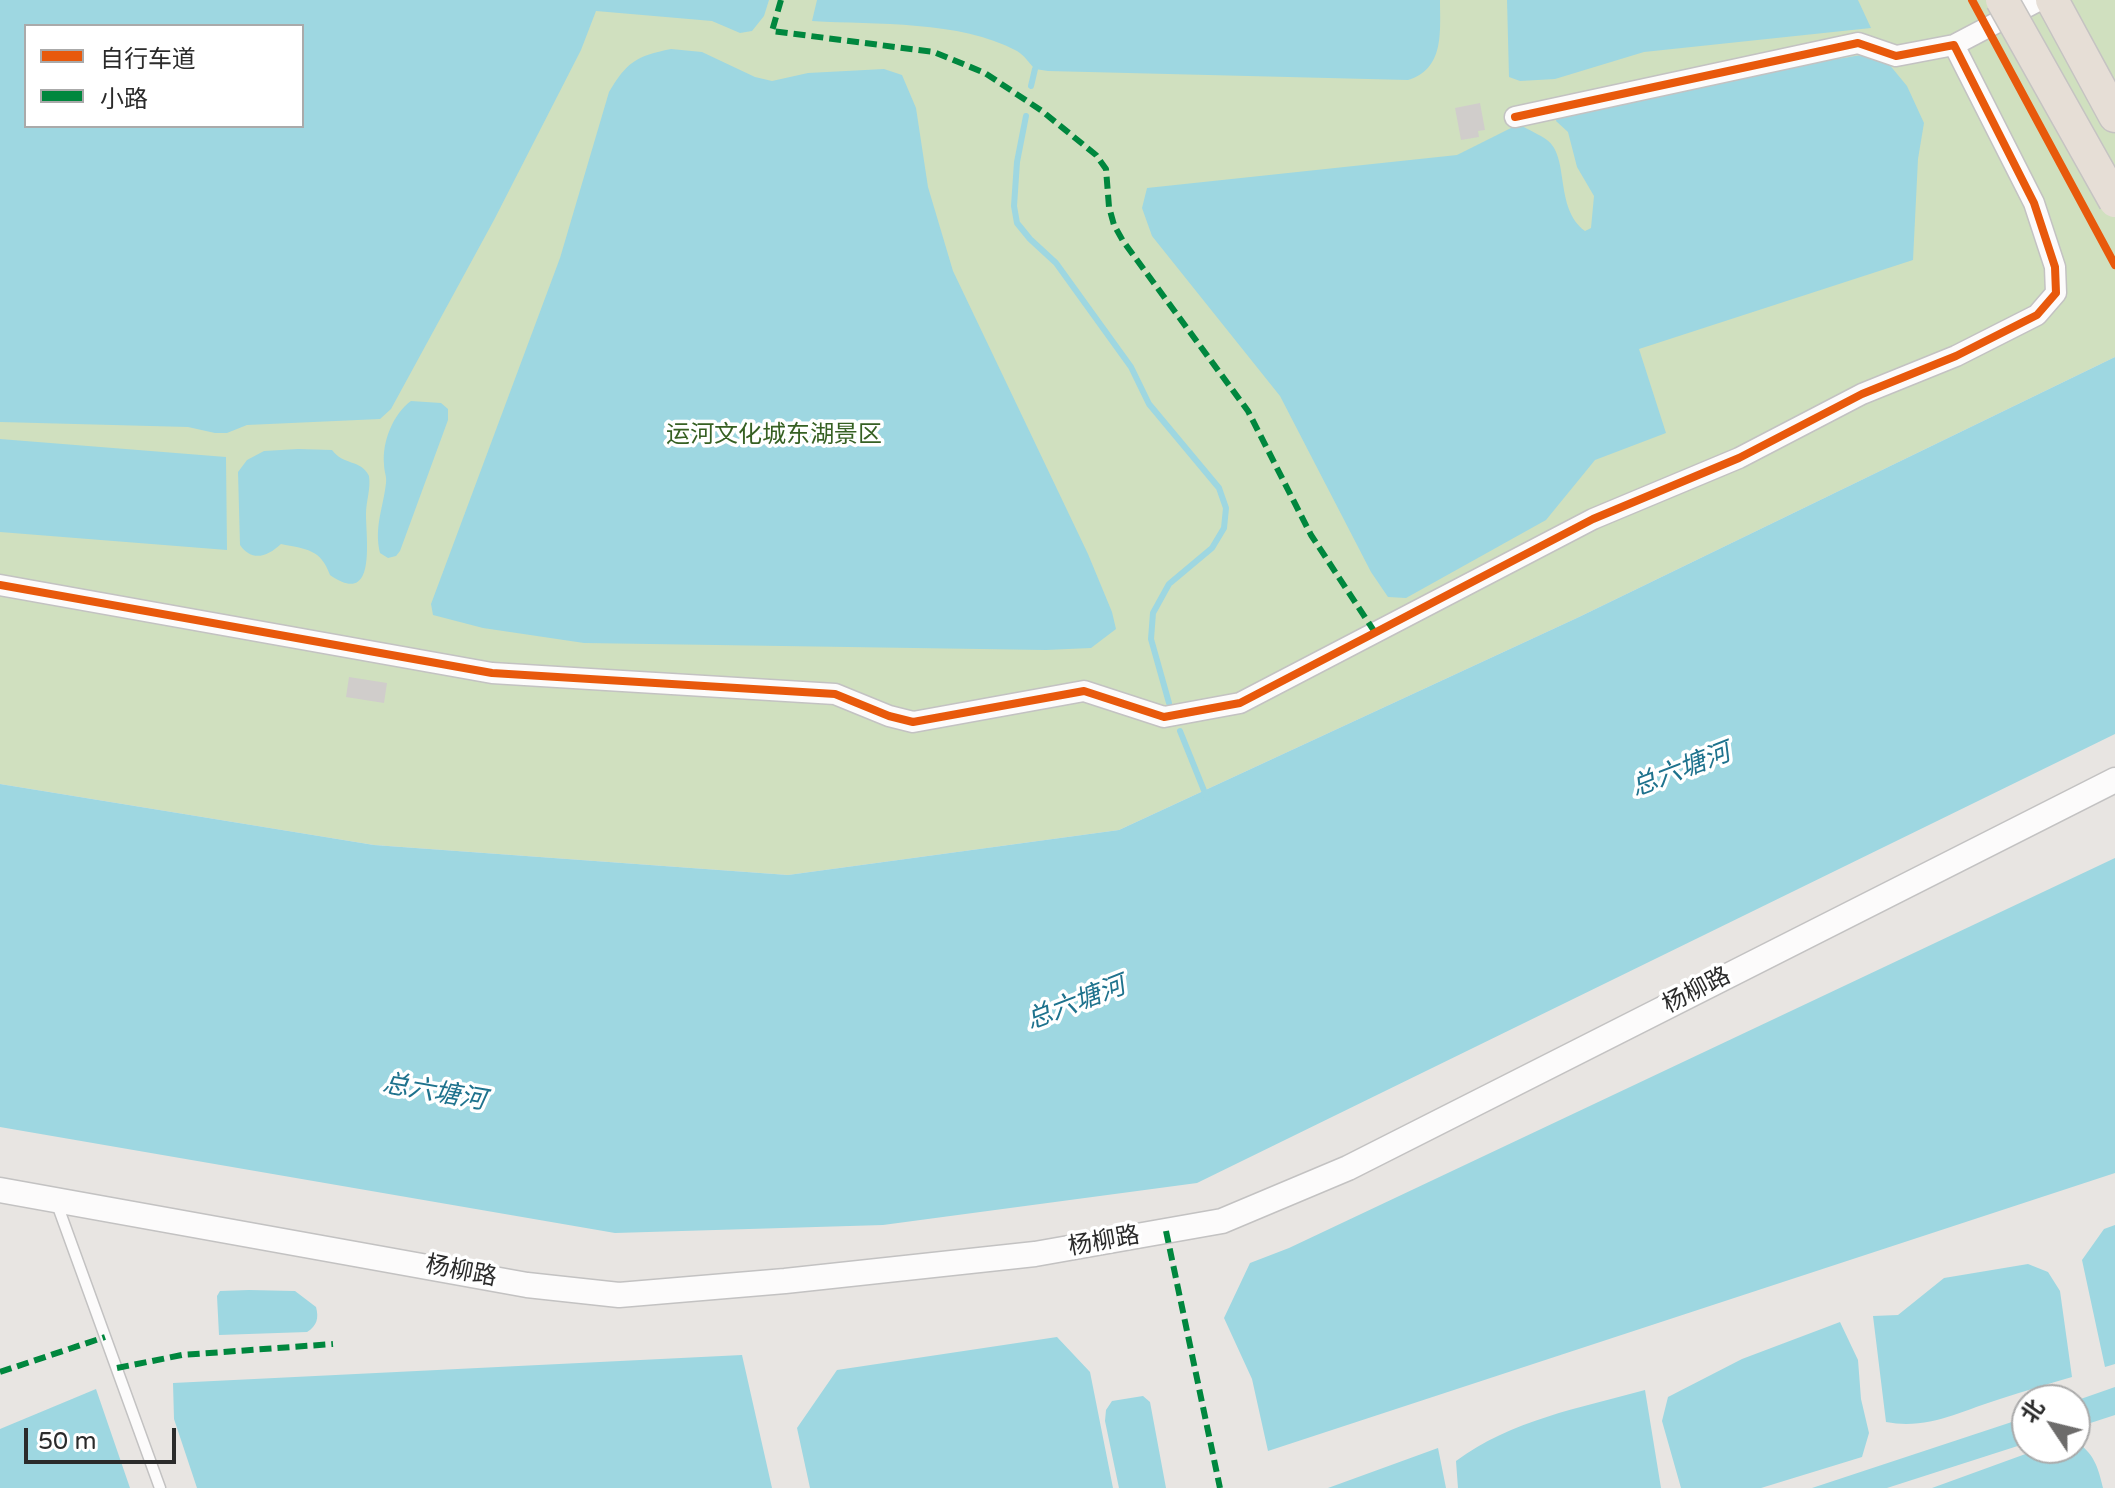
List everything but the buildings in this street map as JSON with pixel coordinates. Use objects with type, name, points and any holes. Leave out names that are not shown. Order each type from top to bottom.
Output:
[{"type":"highway","points":[[2002,0],[2115,201]]},
{"type":"highway","points":[[2052,0],[2115,116]]},
{"type":"street","points":[[1515,117],[1858,43],[1896,56],[1954,45],[2040,0]]},
{"type":"street","points":[[0,585],[492,673],[835,694],[889,716],[913,722],[1084,691],[1164,717],[1240,703],[1593,519],[1739,458],[1862,394],[1956,356],[2037,315],[2056,293],[2055,267],[2034,203],[1954,45]]},
{"type":"street","name":"杨柳路","points":[[0,1190],[527,1285],[619,1295],[1035,1254],[1222,1221],[1348,1168],[2115,780]]},
{"type":"lane","points":[[55,1198],[160,1488]]},
{"type":"green space","name":"运河文化城东湖景区","points":[[0,0],[2115,0],[2115,357],[1579,617],[1119,830],[788,875],[374,845],[0,784]]},
{"type":"water","points":[[0,0],[769,0],[764,16],[752,31],[740,33],[712,21],[596,11],[581,50],[494,220],[391,409],[380,419],[247,425],[227,433],[188,427],[0,422]]},
{"type":"water","points":[[817,0],[1440,0],[1440,36],[1429,67],[1408,80],[1048,71],[1035,69],[1017,51],[970,34],[917,26],[812,21]]},
{"type":"water","points":[[1507,0],[1858,0],[1871,28],[1644,52],[1555,79],[1520,81],[1509,77]]},
{"type":"water","points":[[671,49],[702,52],[755,77],[772,81],[808,73],[884,69],[902,75],[916,108],[928,187],[953,271],[1088,554],[1112,612],[1116,629],[1091,648],[1046,650],[584,643],[483,628],[433,615],[431,604],[560,258],[609,92],[634,62],[649,54]]},
{"type":"water","points":[[1879,52],[1907,86],[1924,123],[1918,159],[1913,260],[1639,349],[1666,433],[1595,460],[1546,520],[1406,598],[1388,597],[1371,572],[1280,396],[1152,236],[1142,208],[1147,188],[1457,155],[1519,124],[1547,140],[1554,148],[1569,209],[1585,231],[1591,228],[1594,196],[1577,167],[1568,132],[1556,121],[1560,106]]},
{"type":"water","name":"总六塘河","points":[[2115,357],[2115,734],[1197,1183],[883,1225],[615,1233],[0,1127],[0,784],[374,845],[788,875],[1119,830],[1579,617]]},
{"type":"water","points":[[411,401],[441,403],[448,409],[448,420],[400,551],[388,558],[380,553],[378,535],[386,481],[385,447],[394,421]]},
{"type":"water","points":[[0,439],[226,457],[227,550],[0,532]]},
{"type":"water","points":[[332,450],[362,467],[369,476],[366,567],[355,583],[345,583],[330,575],[322,560],[305,549],[281,544],[265,555],[255,556],[240,545],[238,472],[247,460],[264,451]]},
{"type":"water","points":[[2115,858],[2115,1173],[1268,1451],[1252,1379],[1224,1318],[1250,1263],[1289,1248]]},
{"type":"water","points":[[2115,1225],[2115,1364],[2105,1367],[2082,1260],[2104,1229]]},
{"type":"water","points":[[2028,1264],[2048,1272],[2060,1291],[2072,1377],[2049,1384],[2011,1384],[2011,1395],[1944,1418],[1916,1423],[1886,1422],[1873,1316],[1898,1315],[1944,1278]]},
{"type":"water","points":[[220,1291],[295,1291],[316,1307],[315,1324],[307,1332],[219,1335],[217,1296]]},
{"type":"water","points":[[1840,1322],[1858,1360],[1861,1399],[1869,1433],[1862,1457],[1761,1488],[1681,1488],[1662,1421],[1668,1397],[1742,1359]]},
{"type":"water","points":[[1057,1337],[1090,1372],[1113,1488],[810,1488],[797,1428],[837,1370]]},
{"type":"water","points":[[742,1355],[772,1488],[197,1488],[174,1419],[173,1383]]},
{"type":"water","points":[[2115,1387],[2115,1415],[2091,1423],[2091,1395]]},
{"type":"water","points":[[96,1389],[130,1488],[0,1488],[0,1429]]},
{"type":"water","points":[[1645,1390],[1661,1488],[1458,1488],[1456,1461],[1477,1447],[1523,1425]]},
{"type":"water","points":[[1143,1396],[1150,1402],[1166,1488],[1119,1488],[1105,1421],[1106,1410],[1112,1401]]},
{"type":"water","points":[[2011,1422],[2011,1448],[1887,1488],[1812,1488]]},
{"type":"water","points":[[1438,1448],[1446,1488],[1328,1488]]},
{"type":"water","points":[[2091,1456],[2103,1488],[1932,1488],[2011,1459],[2011,1464],[2091,1464]]},
{"type":"waterway","points":[[1031,86],[1035,69]]},
{"type":"waterway","points":[[1026,116],[1017,162],[1014,206],[1017,223],[1056,263],[1131,367],[1149,404],[1219,488],[1226,508],[1224,528],[1212,548],[1169,584],[1153,613],[1151,639],[1169,703]]},
{"type":"waterway","points":[[1180,731],[1207,798]]},
{"type":"marked path","points":[[781,0],[772,31],[934,52],[985,73],[1042,111],[1096,155],[1106,169],[1109,207],[1123,241],[1248,411],[1311,535],[1376,634]]},
{"type":"marked path","points":[[1166,1231],[1220,1488]]},
{"type":"marked path","points":[[0,1372],[105,1337]]},
{"type":"marked path","points":[[117,1368],[182,1355],[333,1344]]},
{"type":"cycle path","points":[[1972,0],[2115,265]]},
{"type":"cycle path","points":[[0,585],[492,673],[835,694],[889,716],[913,722],[1084,691],[1164,717],[1240,703],[1593,519],[1739,458],[1862,394],[1956,356],[2037,315],[2056,293],[2055,267],[2034,203],[1954,45],[1896,56],[1858,43],[1515,117]]}]
